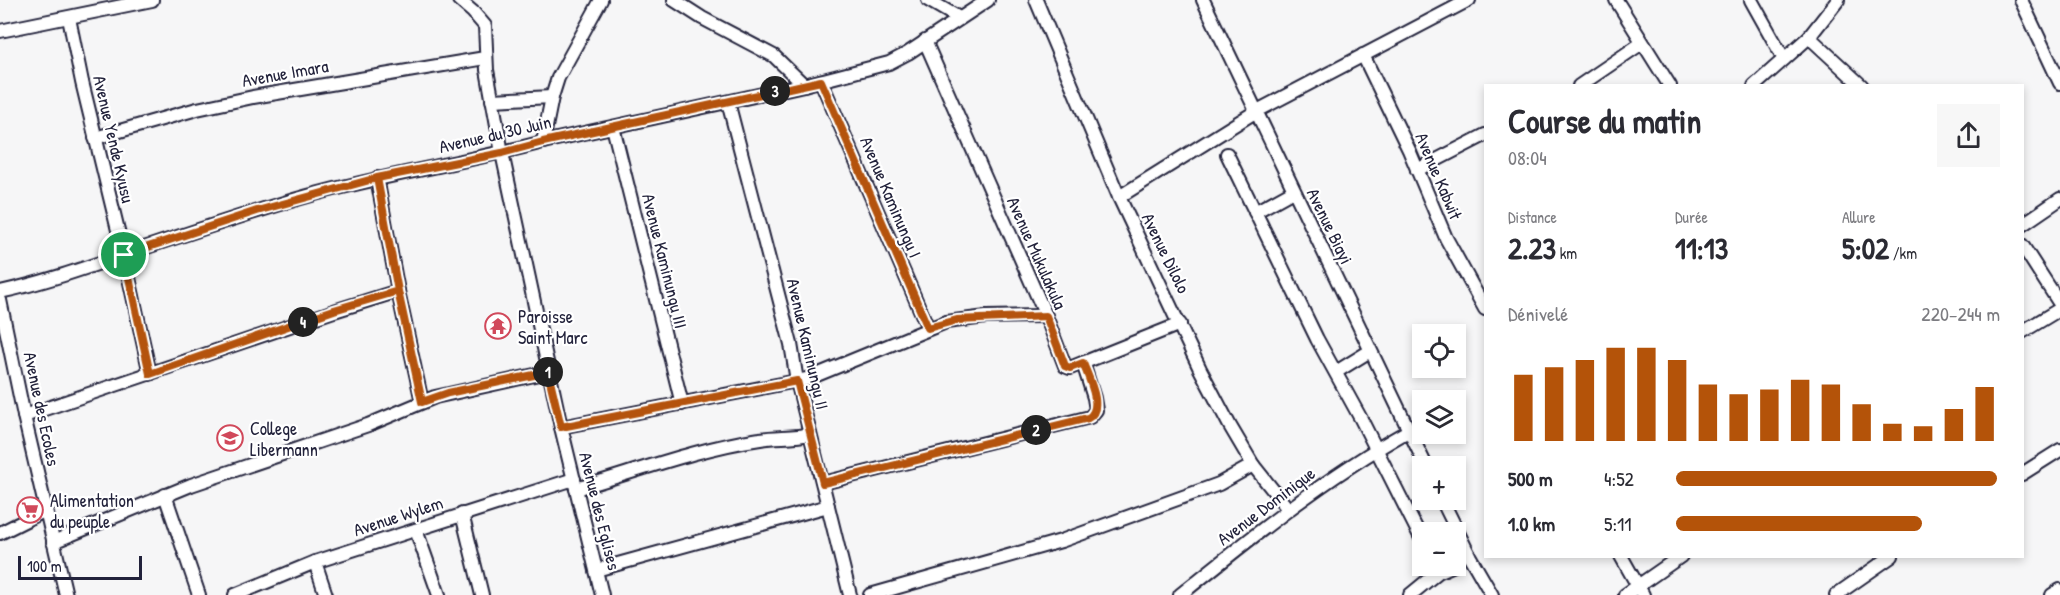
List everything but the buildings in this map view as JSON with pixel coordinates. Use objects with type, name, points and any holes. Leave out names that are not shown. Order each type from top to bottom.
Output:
[{"type":"street","points":[[0,31],[152,0]]},
{"type":"street","name":"Avenue des Eglises","points":[[459,0],[484,26],[485,58],[502,153],[548,372],[602,595]]},
{"type":"street","points":[[543,142],[558,78],[601,0]]},
{"type":"street","points":[[674,0],[702,18],[774,56],[804,85]]},
{"type":"street","points":[[928,0],[959,18]]},
{"type":"street","name":"Avenue du 30 Juin","points":[[0,292],[60,276],[257,211],[377,178],[502,153],[804,85],[889,63],[988,0]]},
{"type":"street","name":"Avenue Dilolo","points":[[1036,0],[1119,197],[1220,408],[1253,465],[1288,508]]},
{"type":"street","name":"Avenue Biayi","points":[[1203,0],[1421,456]]},
{"type":"street","points":[[1119,197],[1255,112],[1469,0]]},
{"type":"street","points":[[1616,0],[1669,84]]},
{"type":"street","points":[[1751,0],[1784,59]]},
{"type":"street","points":[[1756,84],[1809,38],[1838,0]]},
{"type":"street","points":[[2021,0],[2060,82]]},
{"type":"street","name":"Avenue Yende Kyusu","points":[[69,18],[150,374]]},
{"type":"street","points":[[1809,38],[1860,84]]},
{"type":"street","name":"Avenue Mukulakula","points":[[925,41],[1046,316],[1065,366],[1070,368],[1083,363]]},
{"type":"street","points":[[1582,84],[1642,43]]},
{"type":"street","name":"Avenue Kabwit","points":[[1363,55],[1446,238],[1484,307]]},
{"type":"street","name":"Avenue Imara","points":[[95,138],[197,109],[252,97],[485,58]]},
{"type":"street","name":"Avenue Kaminungu I","points":[[821,81],[928,328]]},
{"type":"street","points":[[492,100],[552,97]]},
{"type":"street","name":"Avenue Kaminungu II","points":[[728,102],[786,325],[797,381],[850,595]]},
{"type":"street","name":"Avenue Kaminungu III","points":[[613,127],[682,404]]},
{"type":"street","points":[[1417,171],[1484,136]]},
{"type":"street","points":[[1227,154],[1317,339],[1413,522]]},
{"type":"street","points":[[377,178],[422,402]]},
{"type":"street","points":[[1255,212],[1293,190]]},
{"type":"street","points":[[2024,224],[2060,199]]},
{"type":"street","points":[[2024,248],[2060,304]]},
{"type":"street","points":[[24,416],[334,310],[398,291]]},
{"type":"street","name":"Avenue des Ecoles","points":[[0,300],[24,416],[66,595]]},
{"type":"street","points":[[2024,331],[2060,309]]},
{"type":"street","points":[[561,427],[797,381],[823,373],[928,328],[957,320],[1046,316]]},
{"type":"street","points":[[823,483],[1090,417],[1096,410],[1083,363],[1180,324]]},
{"type":"street","points":[[1336,372],[1370,351]]},
{"type":"street","points":[[53,542],[207,479],[368,425],[448,393],[548,372]]},
{"type":"street","name":"Avenue Dominique","points":[[1180,595],[1288,508],[1376,449],[1408,431]]},
{"type":"street","name":"Avenue Wylem","points":[[235,595],[315,562],[462,514],[729,446],[760,439],[791,438],[810,434]]},
{"type":"street","points":[[2024,473],[2060,450]]},
{"type":"street","points":[[870,595],[1061,541],[1219,484],[1253,465]]},
{"type":"street","points":[[165,495],[199,595]]},
{"type":"street","points":[[596,570],[828,506]]},
{"type":"street","points":[[0,533],[46,510]]},
{"type":"street","points":[[1447,510],[1492,595]]},
{"type":"street","points":[[462,514],[482,595]]},
{"type":"street","points":[[416,530],[439,595]]},
{"type":"street","points":[[1466,559],[1470,557]]},
{"type":"street","points":[[1622,558],[1640,591]]},
{"type":"street","points":[[1625,595],[1640,591],[1679,558]]},
{"type":"street","points":[[1836,595],[1889,558]]},
{"type":"street","points":[[315,562],[326,595]]},
{"type":"street","points":[[1410,595],[1429,576]]},
{"type":"street","points":[[2052,595],[2060,590]]},
{"type":"place","name":"Paroisse Saint Marc","points":[[498,326]]},
{"type":"place","name":"College Libermann","points":[[230,438]]},
{"type":"place","name":"Alimentation du peuple","points":[[30,510]]},
{"type":"route","points":[[124,255],[150,374],[334,310],[398,291],[377,178],[502,153],[821,81],[928,328],[946,322],[986,317],[1046,316],[1066,368],[1083,363],[1091,385],[1096,410],[1088,418],[823,483],[797,381],[561,427],[548,372],[448,393],[422,402],[377,178],[309,195],[124,255]]}]
